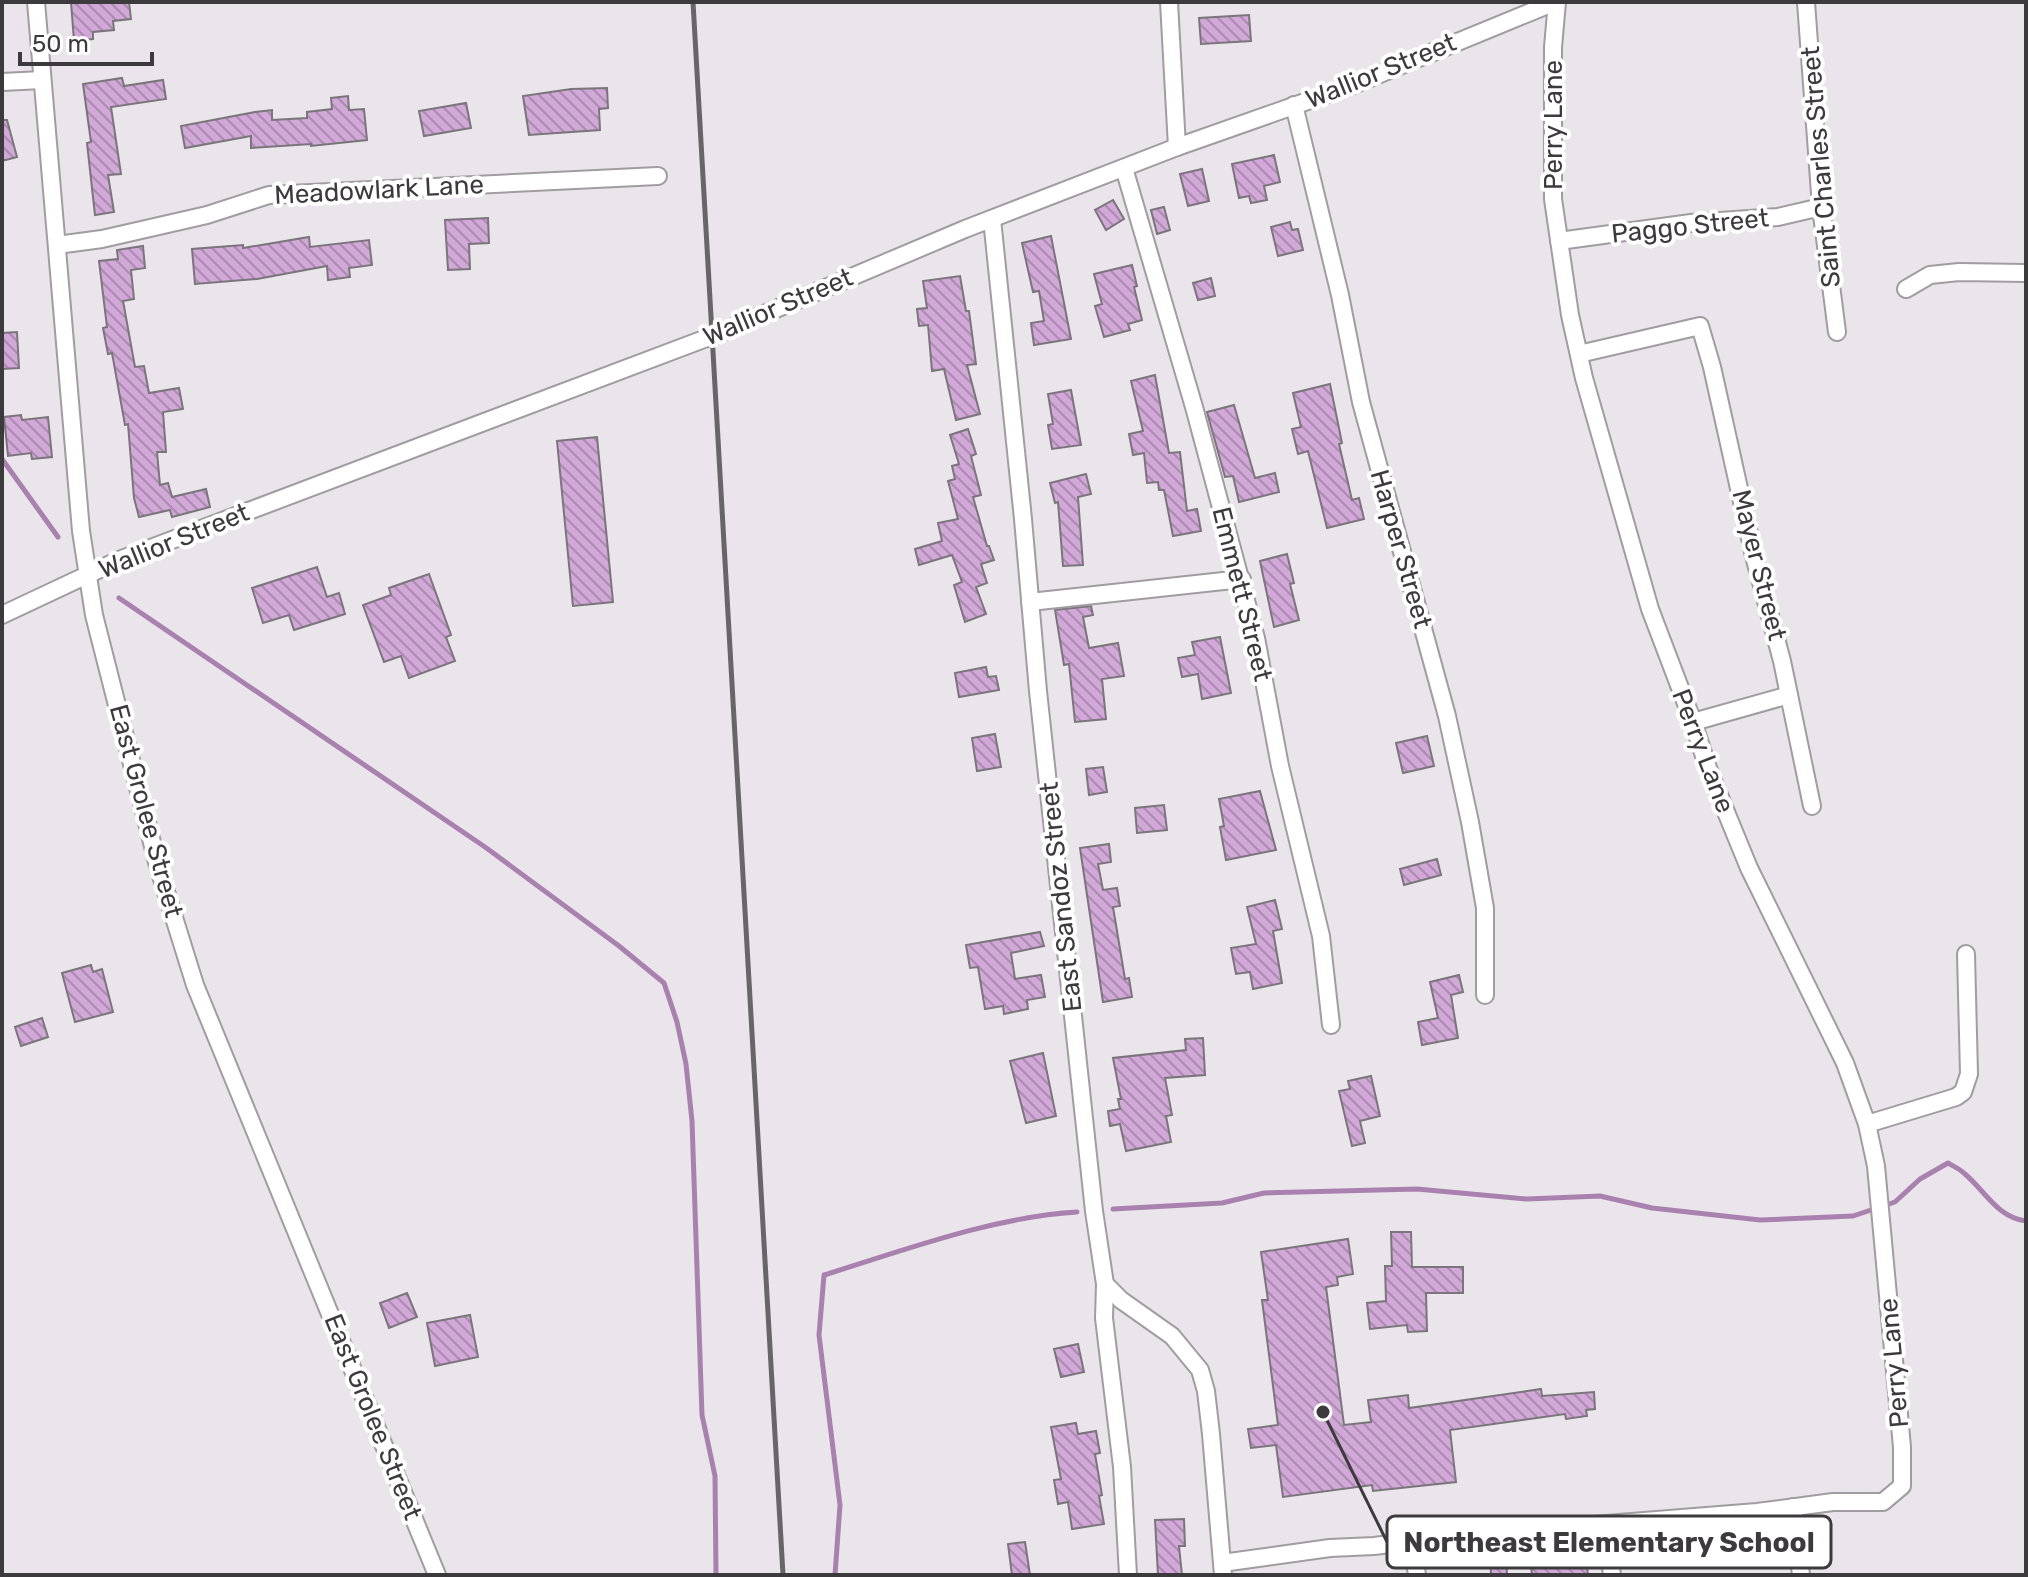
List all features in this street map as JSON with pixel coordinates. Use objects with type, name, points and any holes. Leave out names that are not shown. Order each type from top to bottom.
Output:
[{"type":"street","name":"East Grolee Street","points":[[36,2],[86,577],[158,866],[195,985],[437,1575]]},
{"type":"street","points":[[1169,2],[1177,147]]},
{"type":"street","name":"Wallior Street","points":[[2,615],[119,560],[712,336],[992,219],[1177,147],[1353,85],[1556,2]]},
{"type":"street","name":"Perry Lane","points":[[1556,2],[1553,199],[1559,241],[1579,354],[1641,581],[1708,768],[1749,868],[1845,1063],[1867,1124],[1876,1166],[1902,1447],[1902,1486],[1883,1502],[1833,1502],[1793,1507]]},
{"type":"street","name":"Saint Charles Street","points":[[1806,2],[1821,207],[1837,332]]},
{"type":"street","points":[[2,82],[42,80]]},
{"type":"street","name":"Harper Street","points":[[1294,105],[1340,295],[1361,402],[1447,716],[1464,792],[1485,908],[1485,995]]},
{"type":"street","name":"Emmett Street","points":[[1124,168],[1242,579],[1280,766],[1321,936],[1331,1025]]},
{"type":"street","name":"Meadowlark Lane","points":[[57,245],[102,239],[207,215],[269,195],[658,176]]},
{"type":"street","name":"Paggo Street","points":[[1559,241],[1691,223],[1778,217],[1821,207]]},
{"type":"street","name":"East Sandoz Street","points":[[992,219],[1094,1211],[1105,1284],[1104,1318],[1122,1467],[1128,1575]]},
{"type":"street","points":[[1906,289],[1930,275],[2026,273]]},
{"type":"street","name":"Mayer Street","points":[[1579,354],[1700,326],[1782,661],[1812,806]]},
{"type":"street","points":[[1030,602],[1242,579]]},
{"type":"street","points":[[1693,722],[1789,695]]},
{"type":"street","points":[[1867,1124],[1956,1097],[1963,1092],[1969,1074],[1966,954]]},
{"type":"street","points":[[1105,1284],[1121,1300],[1172,1336],[1200,1370],[1211,1434],[1222,1569],[1330,1548],[1793,1507],[1801,1575]]},
{"type":"street","points":[[1605,1525],[1612,1575]]},
{"type":"street","points":[[1412,1541],[1417,1575]]},
{"type":"building","points":[[71,2],[129,2],[131,19],[113,21],[114,30],[93,32],[93,39],[74,41]]},
{"type":"building","points":[[1249,15],[1251,41],[1201,44],[1199,18]]},
{"type":"building","points":[[122,78],[124,86],[163,80],[166,99],[111,107],[121,174],[108,175],[114,212],[95,215],[87,143],[91,142],[83,84]]},
{"type":"building","points":[[607,88],[608,108],[599,109],[600,130],[529,135],[523,96],[571,89]]},
{"type":"building","points":[[348,96],[349,110],[364,109],[367,140],[251,148],[251,136],[185,148],[181,126],[272,110],[272,120],[307,118],[307,112],[332,109],[331,98]]},
{"type":"building","points":[[466,103],[471,128],[424,136],[419,111]]},
{"type":"building","points":[[2,120],[7,120],[17,157],[2,161]]},
{"type":"building","points":[[1274,155],[1280,182],[1264,186],[1267,200],[1251,203],[1249,196],[1239,198],[1232,164]]},
{"type":"building","points":[[1202,169],[1209,201],[1188,206],[1180,174]]},
{"type":"building","points":[[1113,200],[1124,219],[1106,230],[1095,210]]},
{"type":"building","points":[[1164,207],[1170,230],[1157,234],[1151,210]]},
{"type":"building","points":[[488,218],[489,243],[469,244],[470,269],[448,270],[445,220]]},
{"type":"building","points":[[1290,222],[1292,230],[1298,229],[1303,250],[1278,256],[1271,227]]},
{"type":"building","points":[[1051,236],[1071,339],[1034,345],[1031,323],[1044,321],[1039,291],[1033,292],[1022,243]]},
{"type":"building","points":[[309,237],[310,247],[369,240],[372,265],[349,268],[350,277],[328,280],[327,266],[257,279],[195,284],[192,249],[243,245],[243,248]]},
{"type":"building","points":[[143,246],[145,268],[131,270],[134,299],[123,301],[135,367],[144,366],[149,393],[179,388],[183,409],[163,412],[166,452],[157,452],[160,485],[168,483],[172,497],[206,489],[210,507],[172,517],[170,510],[139,517],[134,498],[128,424],[125,425],[112,353],[108,354],[103,328],[107,327],[99,261],[118,259],[117,250]]},
{"type":"building","points":[[1132,265],[1142,320],[1128,324],[1130,330],[1104,337],[1095,306],[1102,304],[1094,274]]},
{"type":"building","points":[[960,276],[966,311],[969,311],[976,364],[967,365],[980,414],[956,420],[944,369],[932,371],[928,325],[919,326],[917,309],[927,308],[923,281]]},
{"type":"building","points":[[1211,278],[1215,296],[1198,300],[1193,283]]},
{"type":"building","points":[[17,332],[19,368],[2,369],[2,333]]},
{"type":"building","points":[[1155,375],[1169,453],[1180,452],[1187,511],[1197,509],[1201,531],[1173,536],[1164,490],[1159,490],[1158,482],[1147,483],[1144,453],[1133,455],[1129,434],[1143,431],[1131,381]]},
{"type":"building","points":[[1330,384],[1352,500],[1359,498],[1364,519],[1327,528],[1308,451],[1298,454],[1292,429],[1301,427],[1293,393]]},
{"type":"building","points":[[1071,390],[1081,445],[1052,449],[1048,425],[1053,424],[1048,394]]},
{"type":"building","points":[[1234,405],[1255,478],[1275,473],[1279,492],[1239,502],[1233,476],[1225,477],[1207,412]]},
{"type":"building","points":[[21,415],[22,420],[48,417],[52,457],[32,459],[31,453],[8,456],[4,417]]},
{"type":"building","points":[[968,429],[976,454],[971,456],[981,495],[973,497],[994,560],[981,564],[987,583],[976,587],[986,614],[965,622],[954,585],[962,582],[952,555],[919,565],[915,549],[942,541],[938,523],[958,519],[948,481],[955,479],[952,466],[959,464],[950,435]]},
{"type":"building","points":[[597,437],[613,602],[573,606],[557,441]]},
{"type":"building","points":[[1086,474],[1091,494],[1078,497],[1083,565],[1063,566],[1058,502],[1055,503],[1050,483]]},
{"type":"building","points":[[1287,554],[1294,583],[1290,584],[1299,620],[1274,627],[1260,561]]},
{"type":"building","points":[[317,567],[327,597],[339,593],[345,614],[294,630],[289,615],[263,623],[252,588]]},
{"type":"building","points":[[429,574],[451,635],[446,637],[455,661],[409,678],[401,656],[384,662],[363,605],[391,595],[389,588]]},
{"type":"building","points":[[1091,606],[1093,615],[1083,617],[1089,648],[1118,643],[1124,676],[1102,679],[1106,719],[1075,722],[1069,664],[1064,665],[1055,610]]},
{"type":"building","points":[[1220,637],[1231,693],[1202,699],[1198,674],[1182,677],[1178,658],[1195,655],[1192,642]]},
{"type":"building","points":[[986,667],[988,677],[996,676],[999,690],[959,697],[955,673]]},
{"type":"building","points":[[995,734],[1001,767],[977,771],[972,738]]},
{"type":"building","points":[[1427,736],[1434,766],[1403,773],[1396,743]]},
{"type":"building","points":[[1103,767],[1107,792],[1089,795],[1086,769]]},
{"type":"building","points":[[1260,791],[1276,850],[1226,860],[1219,799]]},
{"type":"building","points":[[1164,805],[1167,830],[1137,833],[1135,808]]},
{"type":"building","points":[[1109,844],[1111,862],[1098,864],[1103,890],[1117,888],[1120,906],[1113,907],[1125,979],[1129,978],[1132,997],[1103,1002],[1080,848]]},
{"type":"building","points":[[1437,859],[1441,875],[1404,885],[1400,869]]},
{"type":"building","points":[[1275,900],[1282,929],[1273,931],[1282,983],[1253,989],[1250,972],[1236,974],[1231,948],[1256,944],[1247,907]]},
{"type":"building","points":[[1040,932],[1044,946],[1011,953],[1015,979],[1041,975],[1045,997],[1027,1000],[1028,1009],[1004,1014],[1003,1006],[985,1009],[978,967],[970,968],[966,945]]},
{"type":"building","points":[[91,965],[93,972],[102,969],[113,1012],[75,1022],[62,973]]},
{"type":"building","points":[[1459,975],[1463,992],[1451,995],[1458,1038],[1422,1045],[1418,1022],[1438,1018],[1430,982]]},
{"type":"building","points":[[42,1018],[48,1037],[21,1046],[15,1027]]},
{"type":"building","points":[[1203,1038],[1205,1075],[1165,1078],[1172,1115],[1166,1116],[1171,1142],[1126,1151],[1120,1124],[1110,1126],[1108,1111],[1120,1109],[1118,1099],[1121,1099],[1113,1058],[1186,1050],[1185,1039]]},
{"type":"building","points":[[1043,1053],[1056,1116],[1026,1123],[1010,1061]]},
{"type":"building","points":[[1371,1076],[1380,1116],[1360,1121],[1365,1143],[1352,1146],[1339,1091],[1350,1089],[1348,1081]]},
{"type":"building","points":[[1391,1232],[1411,1232],[1412,1267],[1463,1267],[1463,1293],[1426,1293],[1427,1331],[1408,1332],[1407,1325],[1370,1329],[1367,1303],[1386,1301],[1385,1266],[1392,1266]]},
{"type":"building","points":[[1348,1239],[1353,1274],[1337,1277],[1338,1285],[1326,1287],[1344,1425],[1371,1422],[1368,1400],[1408,1395],[1409,1408],[1541,1389],[1542,1396],[1594,1392],[1595,1409],[1586,1410],[1587,1416],[1566,1419],[1565,1414],[1450,1430],[1456,1482],[1373,1491],[1372,1485],[1283,1497],[1276,1445],[1251,1448],[1248,1429],[1278,1425],[1262,1300],[1268,1300],[1261,1252]]},
{"type":"building","points":[[407,1293],[417,1317],[389,1328],[380,1303]]},
{"type":"building","points":[[470,1315],[478,1357],[435,1366],[427,1323]]},
{"type":"building","points":[[1078,1344],[1084,1372],[1061,1377],[1054,1349]]},
{"type":"building","points":[[1076,1423],[1078,1434],[1096,1431],[1100,1453],[1095,1454],[1104,1524],[1072,1529],[1068,1502],[1058,1504],[1054,1480],[1061,1479],[1051,1427]]},
{"type":"building","points":[[1184,1519],[1185,1546],[1179,1546],[1182,1575],[1158,1575],[1155,1520]]},
{"type":"building","points":[[1025,1542],[1030,1575],[1012,1575],[1008,1544]]},
{"type":"building","points":[[1506,1550],[1507,1575],[1491,1575],[1490,1551]]},
{"type":"building","points":[[1586,1559],[1588,1575],[1532,1575],[1531,1566]]},
{"type":"waterway","points":[[2,459],[58,537]]},
{"type":"waterway","points":[[119,598],[485,847],[664,983],[686,1064],[692,1121],[702,1415],[715,1476],[716,1575]]},
{"type":"waterway","points":[[1113,1209],[1222,1203],[1264,1193],[1417,1189],[1527,1199],[1600,1196],[1652,1208],[1760,1220],[1853,1216],[1895,1202],[1920,1179],[1948,1163],[1963,1172],[1999,1209],[2026,1221]]},
{"type":"waterway","points":[[835,1575],[840,1505],[819,1335],[824,1275],[917,1245],[1013,1220],[1077,1212]]},
{"type":"railway","points":[[693,2],[783,1575]]},
{"type":"place","name":"Northeast Elementary School","points":[[1323,1412]]}]
